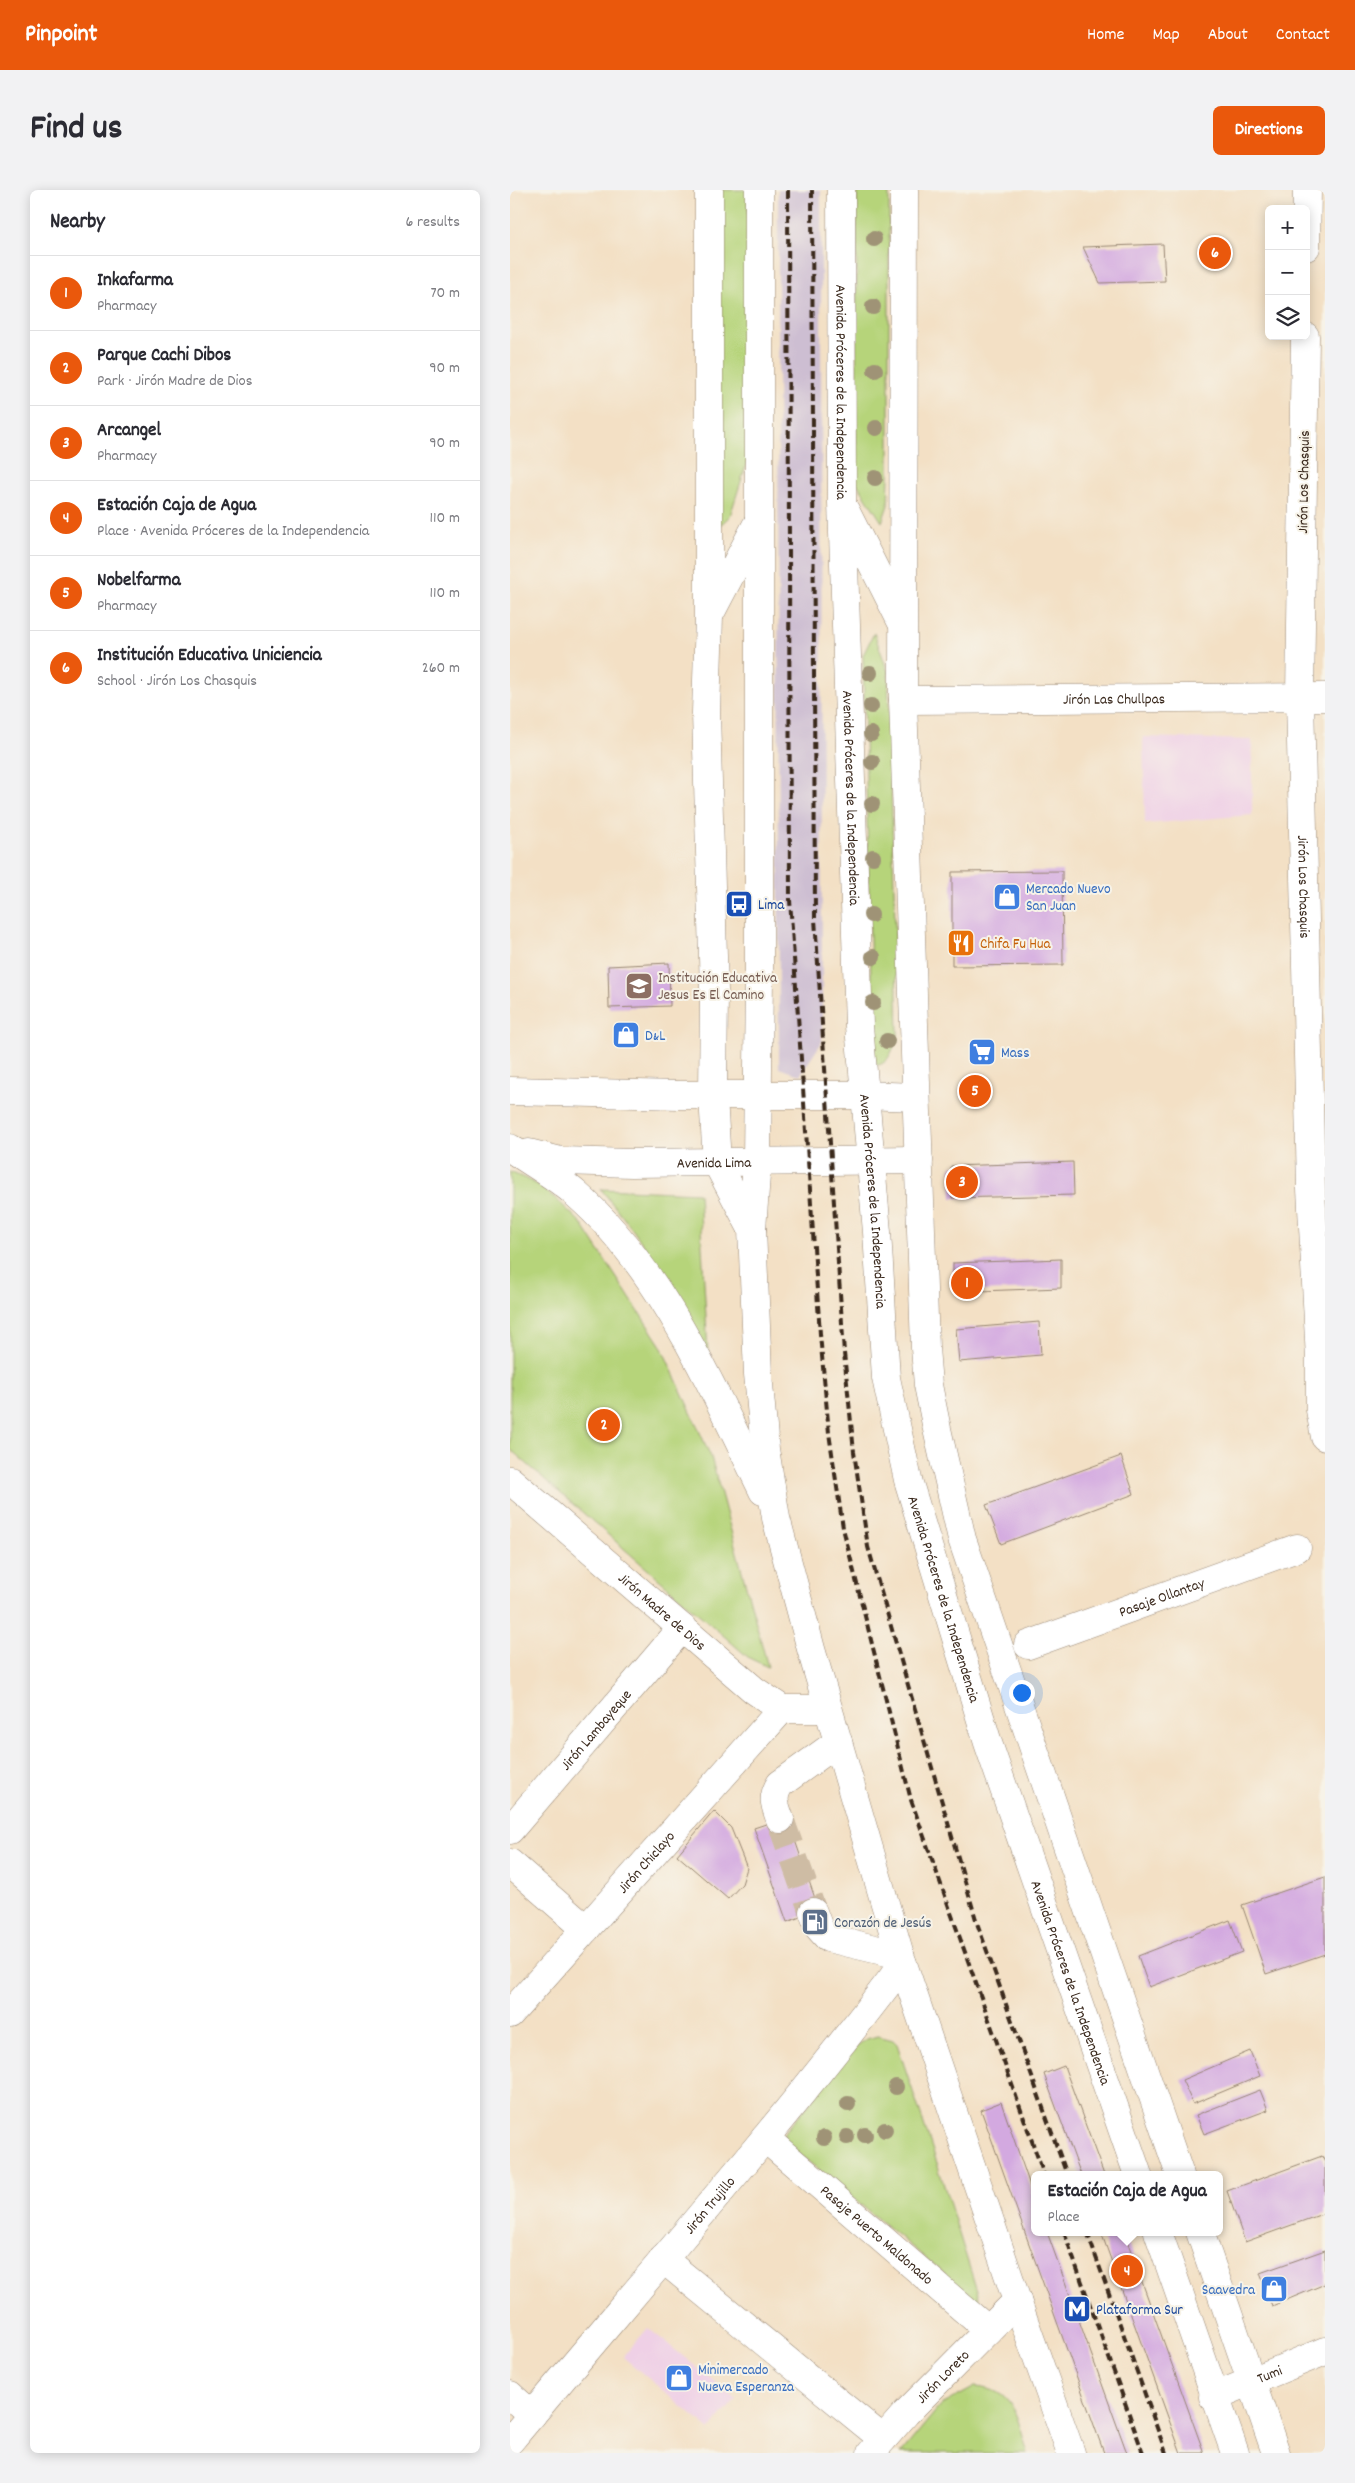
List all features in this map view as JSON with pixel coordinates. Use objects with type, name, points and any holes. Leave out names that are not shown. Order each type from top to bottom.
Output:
[{"type":"main road","points":[[708,190],[709,616],[706,713],[714,1096],[717,1163],[752,1229]]},
{"type":"main road","points":[[759,190],[758,1094],[757,1162],[752,1229],[759,1384],[765,1450],[776,1518],[828,1709],[901,1959],[1017,2301],[1071,2453]]},
{"type":"main road","name":"Avenida Próceres de la Independencia","points":[[841,190],[842,502],[859,1026],[886,1378],[908,1480],[988,1743],[1137,2171]]},
{"type":"main road","points":[[904,190],[903,700],[915,1097],[927,1366],[949,1490],[962,1539],[1179,2171]]},
{"type":"main road","points":[[1307,190],[1307,205]]},
{"type":"main road","name":"Jirón Los Chasquis","points":[[1305,340],[1313,697],[1311,1189],[1320,1359],[1320,1410],[1325,1437]]},
{"type":"main road","points":[[842,502],[904,627]]},
{"type":"main road","points":[[709,616],[758,523]]},
{"type":"main road","name":"Jirón Las Chullpas","points":[[903,700],[1313,697]]},
{"type":"main road","points":[[510,1091],[714,1096],[758,1094],[915,1097]]},
{"type":"main road","points":[[510,1148],[553,1176],[576,1194],[602,1219],[670,1309],[712,1387],[776,1518]]},
{"type":"main road","name":"Avenida Lima","points":[[510,1148],[561,1161],[717,1163],[919,1160]]},
{"type":"main road","name":"Jirón Madre de Dios","points":[[510,1480],[754,1690],[782,1709]]},
{"type":"main road","name":"Pasaje Ollantay","points":[[1028,1645],[1297,1548]]},
{"type":"main road","name":"Jirón Lambayeque","points":[[510,1830],[682,1628]]},
{"type":"main road","points":[[782,1709],[828,1709]]},
{"type":"main road","name":"Jirón Chiclayo","points":[[510,2014],[782,1709]]},
{"type":"main road","points":[[780,1819],[773,1801],[774,1793],[780,1784],[838,1742]]},
{"type":"main road","points":[[510,1863],[586,1929]]},
{"type":"main road","points":[[813,1912],[819,1928],[828,1938],[901,1959]]},
{"type":"main road","name":"Jirón Trujillo","points":[[510,2441],[854,2030],[901,1959]]},
{"type":"main road","name":"Pasaje Puerto Maldonado","points":[[765,2138],[988,2330]]},
{"type":"main road","points":[[1159,2236],[1213,2396],[1235,2453]]},
{"type":"main road","points":[[1201,2236],[1276,2453]]},
{"type":"main road","points":[[663,2259],[877,2446]]},
{"type":"main road","name":"Jirón Loreto","points":[[877,2446],[1017,2301]]},
{"type":"main road","name":"Tumi","points":[[1213,2396],[1325,2350]]},
{"type":"main road","points":[[510,2396],[532,2415]]},
{"type":"shaded area","points":[[778,190],[821,190],[822,1042],[800,1075],[779,1068]]},
{"type":"shaded area","points":[[1143,737],[1252,740],[1252,815],[1145,824]]},
{"type":"shaded area","name":"Minimercado Nueva Esperanza","points":[[648,2328],[736,2399],[710,2430],[623,2357]]},
{"type":"green space","points":[[712,190],[748,190],[749,456],[730,516],[718,527]]},
{"type":"green space","points":[[857,190],[889,190],[889,475],[888,505],[882,522],[856,482]]},
{"type":"green space","points":[[874,633],[888,672],[898,1034],[890,1055],[884,1063],[879,1065],[874,1065],[873,1060],[863,655]]},
{"type":"green space","points":[[510,1172],[531,1181],[555,1198],[581,1223],[661,1346],[711,1457],[768,1667],[749,1658],[510,1449]]},
{"type":"green space","points":[[601,1189],[699,1193],[708,1353],[681,1300],[633,1230]]},
{"type":"green space","points":[[878,2036],[893,2040],[897,2044],[981,2304],[780,2138],[859,2044],[866,2039]]},
{"type":"green space","points":[[975,2387],[989,2389],[1007,2400],[1017,2418],[1028,2453],[901,2453],[940,2406]]},
{"type":"building","points":[[1163,244],[1165,281],[1100,283],[1083,247]]},
{"type":"building","points":[[1062,871],[1063,965],[952,966],[952,872]]},
{"type":"building","name":"Institución Educativa Jesus Es El Camino","points":[[669,963],[670,1006],[609,1008],[608,966]]},
{"type":"building","points":[[1073,1162],[1074,1195],[952,1198],[951,1166]]},
{"type":"building","points":[[1061,1259],[1061,1288],[953,1292],[953,1263]]},
{"type":"building","points":[[1039,1322],[1041,1355],[959,1362],[956,1329]]},
{"type":"building","points":[[1121,1456],[1134,1494],[1001,1544],[986,1505]]},
{"type":"building","points":[[714,1811],[731,1828],[747,1868],[742,1884],[728,1899],[677,1855]]},
{"type":"building","points":[[787,1817],[819,1910],[787,1922],[754,1828]]},
{"type":"building","points":[[1325,1877],[1325,1954],[1266,1974],[1242,1905]]},
{"type":"building","points":[[1230,1920],[1242,1952],[1149,1987],[1138,1956]]},
{"type":"building","points":[[1250,2051],[1260,2076],[1193,2104],[1182,2080]]},
{"type":"building","points":[[1064,2066],[1103,2171],[1080,2171],[1044,2074]]},
{"type":"building","points":[[1260,2090],[1268,2110],[1204,2134],[1196,2115]]},
{"type":"building","points":[[1001,2102],[1031,2188],[1031,2236],[1048,2236],[1127,2453],[1104,2453],[981,2110]]},
{"type":"building","points":[[1322,2156],[1325,2163],[1325,2213],[1245,2242],[1227,2191]]},
{"type":"building","points":[[1102,2236],[1125,2236],[1204,2453],[1181,2453]]},
{"type":"building","points":[[1325,2250],[1325,2284],[1272,2306],[1260,2273]]},
{"type":"tunnel","points":[[780,1819],[813,1912]]},
{"type":"railway","points":[[788,190],[790,900],[820,1334],[829,1433],[843,1528],[911,1800],[1043,2171]]},
{"type":"railway","points":[[812,190],[815,919],[844,1353],[854,1452],[868,1547],[977,1923],[1066,2171]]},
{"type":"railway","points":[[1065,2236],[1143,2453]]},
{"type":"railway","points":[[1088,2236],[1166,2453]]},
{"type":"place","name":"Institución Educativa Uniciencia","points":[[1215,253]]},
{"type":"place","name":"Mercado Nuevo San Juan","points":[[1007,897]]},
{"type":"place","name":"Lima","points":[[739,904]]},
{"type":"place","name":"Chifa Fu Hua","points":[[961,943]]},
{"type":"place","name":"Institución Educativa Jesus Es El Camino","points":[[639,986]]},
{"type":"place","name":"D&L","points":[[626,1035]]},
{"type":"place","name":"Mass","points":[[982,1052]]},
{"type":"place","name":"Nobelfarma","points":[[975,1091]]},
{"type":"place","name":"Arcangel","points":[[962,1182]]},
{"type":"place","name":"Inkafarma","points":[[967,1283]]},
{"type":"place","name":"Parque Cachi Dibos","points":[[604,1425]]},
{"type":"place","name":"Corazón de Jesús","points":[[815,1922]]},
{"type":"place","name":"Estación Caja de Agua","points":[[1127,2271]]},
{"type":"place","name":"Saavedra","points":[[1274,2289]]},
{"type":"place","name":"Plataforma Sur","points":[[1077,2309]]},
{"type":"place","name":"Minimercado Nueva Esperanza","points":[[679,2378]]}]
